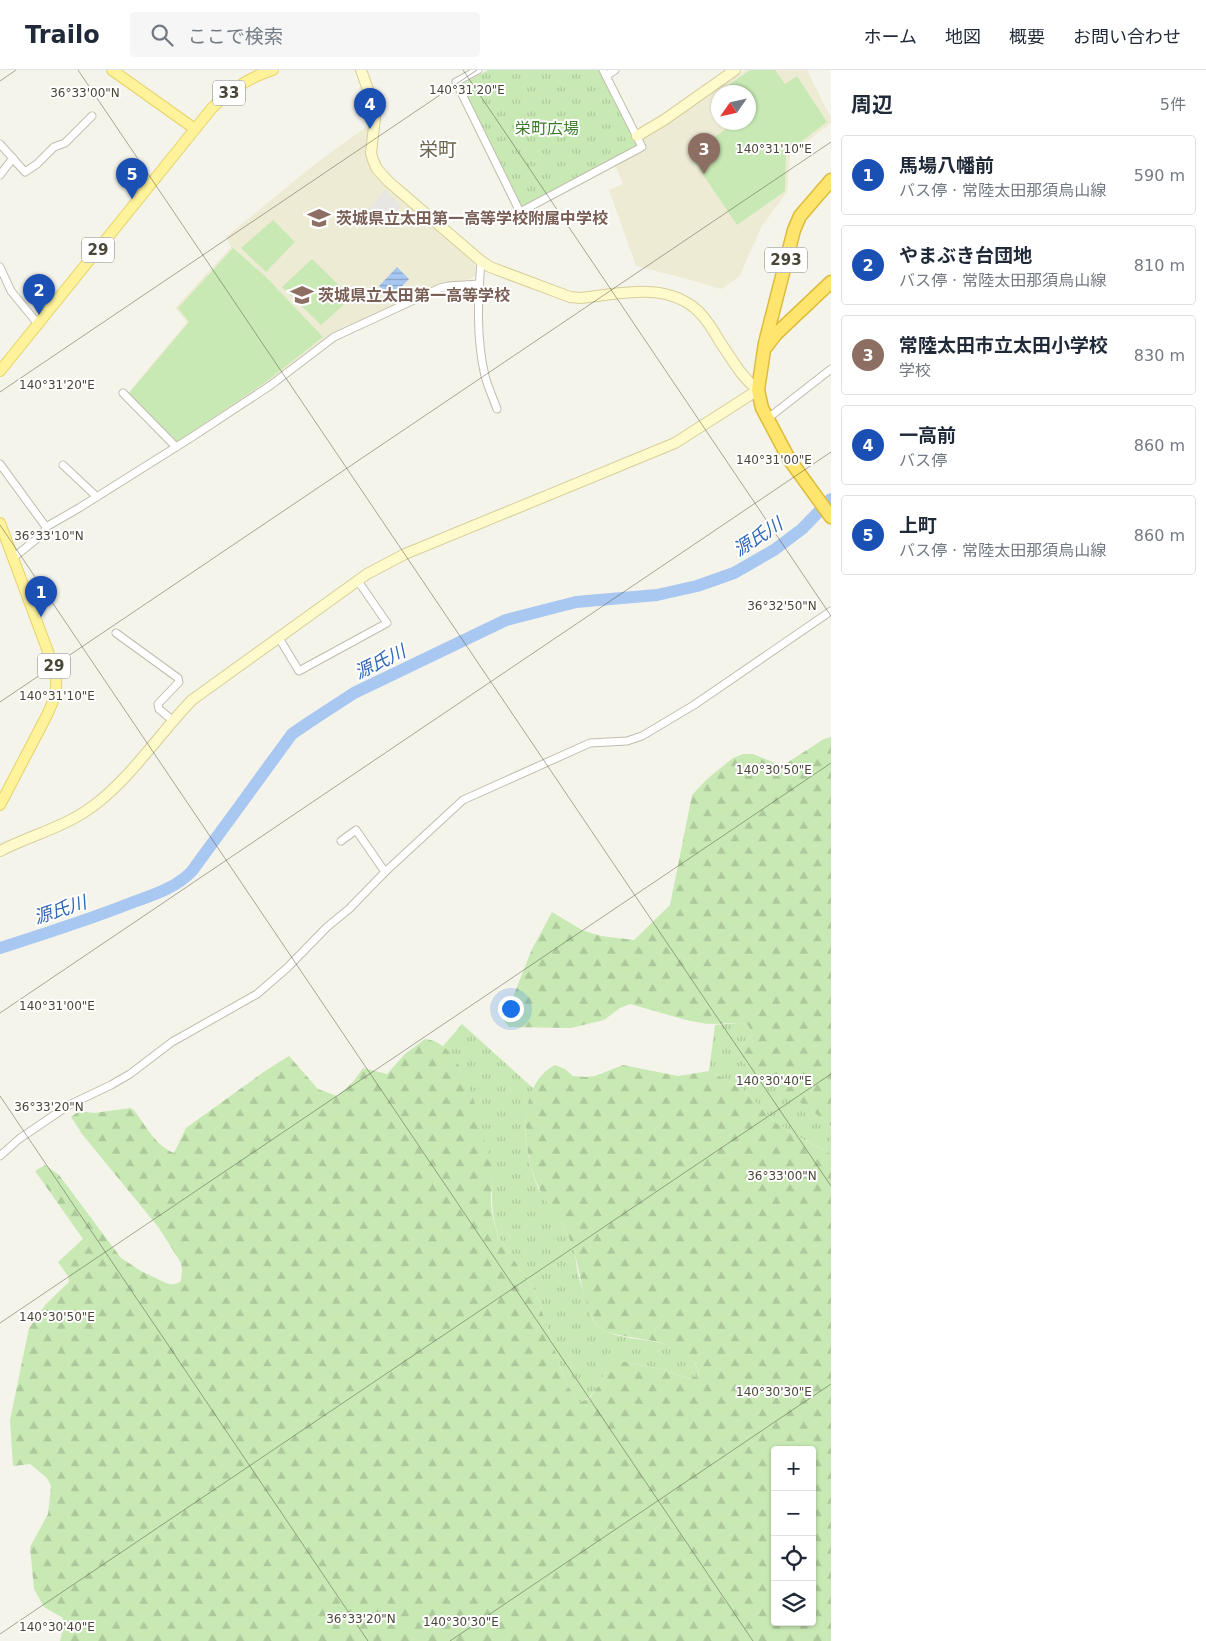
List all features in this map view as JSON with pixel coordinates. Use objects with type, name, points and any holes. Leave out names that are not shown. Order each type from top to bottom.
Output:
[{"type":"highway","name":"293","points":[[829,515],[789,460],[762,408],[758,390],[764,351],[772,332],[796,222],[831,180]]},
{"type":"highway","name":"293","points":[[772,332],[831,282]]},
{"type":"main road","points":[[112,70],[195,130]]},
{"type":"main road","name":"33","points":[[195,130],[222,98],[250,79],[273,70]]},
{"type":"main road","name":"29","points":[[0,371],[195,130]]},
{"type":"main road","name":"29","points":[[0,523],[53,665],[57,686],[53,703],[0,805]]},
{"type":"street","points":[[0,851],[72,820],[97,803],[119,783],[172,720],[192,700],[358,580],[405,554],[675,443],[758,390],[742,376],[708,322],[689,304],[677,297],[652,292],[581,298],[570,297],[490,267],[481,261],[389,182],[377,169],[371,153],[375,110],[360,70]]},
{"type":"street","points":[[478,70],[456,82],[520,212],[642,147],[605,73],[615,70]]},
{"type":"street","points":[[637,136],[670,116],[735,70]]},
{"type":"street","points":[[0,144],[25,172],[37,164],[54,147],[65,143],[92,116]]},
{"type":"street","points":[[0,175],[13,158]]},
{"type":"street","points":[[481,261],[478,298],[479,336],[485,376],[497,409]]},
{"type":"street","points":[[0,267],[11,292],[38,324]]},
{"type":"street","points":[[13,558],[44,533],[46,527],[97,497],[271,385],[334,337],[440,288],[479,284]]},
{"type":"street","points":[[767,419],[831,369]]},
{"type":"street","points":[[124,393],[176,447]]},
{"type":"street","points":[[0,464],[46,527]]},
{"type":"street","points":[[63,465],[97,497]]},
{"type":"street","points":[[279,638],[299,671],[387,623],[358,580]]},
{"type":"street","points":[[0,1156],[19,1139],[70,1105],[130,1074],[172,1042],[258,994],[463,800],[590,743],[627,741],[642,736],[694,705],[831,611]]},
{"type":"street","points":[[116,634],[178,678],[179,682],[158,704],[159,709],[172,720]]},
{"type":"street","points":[[341,841],[356,830],[385,872]]},
{"type":"shaded area","points":[[745,70],[807,70],[831,118],[831,123],[790,155],[787,192],[762,226],[739,277],[721,289],[636,266],[609,190],[623,184],[615,165],[647,149],[642,139],[711,95],[711,130],[756,130],[756,85],[724,85]]},
{"type":"shaded area","name":"茨城県立太田第一高等学校","points":[[366,127],[370,131],[367,155],[474,259],[476,275],[471,279],[445,283],[343,329],[270,382],[176,444],[128,393],[187,322],[175,308],[231,247],[226,237],[315,164]]},
{"type":"shaded area","points":[[385,190],[401,206],[383,228],[366,212]]},
{"type":"green space","name":"栄町広場","points":[[488,70],[600,70],[640,146],[523,208],[520,207],[459,86]]},
{"type":"green space","points":[[750,70],[775,70],[785,84],[797,76],[827,122],[786,153],[785,191],[737,225],[689,154],[725,130],[756,130],[756,85],[730,84]]},
{"type":"green space","points":[[273,220],[295,242],[266,272],[241,248]]},
{"type":"green space","points":[[233,248],[266,277],[323,337],[267,381],[177,442],[129,393],[189,322],[178,308]]},
{"type":"green space","points":[[312,259],[347,293],[348,301],[321,325],[282,287]]},
{"type":"green space","points":[[831,737],[831,1126],[811,1110],[747,1067],[741,1059],[739,1050],[752,1035],[748,1025],[738,1023],[707,1024],[630,1004],[620,1008],[604,1020],[571,1028],[509,1027],[502,1018],[504,1007],[513,997],[532,949],[552,912],[582,930],[601,936],[634,940],[670,905],[692,795],[707,779],[733,758],[743,754],[753,754],[782,766],[824,739]]},
{"type":"green space","points":[[738,1023],[748,1025],[752,1035],[739,1050],[756,1073],[765,1077],[831,1126],[831,1154],[776,1123],[740,1087],[709,1071],[715,1025]]},
{"type":"green space","points":[[462,1024],[534,1089],[529,1101],[526,1126],[530,1165],[538,1188],[561,1222],[572,1244],[579,1277],[594,1322],[611,1333],[656,1342],[684,1352],[694,1362],[699,1376],[691,1379],[661,1369],[621,1361],[605,1372],[601,1382],[588,1399],[579,1402],[567,1385],[535,1291],[500,1239],[492,1207],[493,1175],[443,1046]]},
{"type":"green space","points":[[425,1039],[438,1043],[449,1052],[459,1065],[473,1097],[490,1158],[493,1178],[491,1206],[496,1228],[500,1239],[535,1291],[567,1385],[579,1402],[589,1399],[601,1382],[605,1372],[612,1365],[621,1361],[661,1369],[690,1379],[699,1375],[695,1364],[689,1356],[680,1350],[658,1342],[617,1335],[606,1331],[600,1328],[592,1318],[569,1237],[538,1186],[528,1156],[526,1120],[528,1103],[542,1075],[555,1065],[565,1069],[573,1076],[585,1077],[595,1076],[623,1065],[678,1076],[709,1071],[740,1087],[776,1123],[831,1154],[831,1641],[60,1641],[63,1618],[44,1607],[34,1589],[30,1547],[48,1514],[51,1486],[47,1478],[30,1464],[13,1466],[10,1420],[29,1328],[46,1304],[69,1282],[68,1276],[58,1262],[83,1239],[35,1171],[45,1165],[59,1175],[121,1258],[141,1271],[166,1283],[176,1284],[181,1281],[181,1263],[159,1228],[82,1134],[71,1117],[79,1111],[94,1113],[130,1108],[134,1110],[156,1140],[174,1153],[186,1128],[289,1056],[318,1089],[337,1096],[353,1082],[363,1068],[387,1074],[405,1054]]},
{"type":"water","points":[[397,267],[409,279],[391,298],[379,286]]},
{"type":"waterway","name":"源氏川","points":[[0,948],[66,927],[156,894],[186,877],[292,734],[354,693],[506,620],[576,602],[657,595],[697,586],[734,573],[774,550],[802,529],[831,499]]},
{"type":"place","name":"一高前","points":[[370,129]]},
{"type":"place","name":"常陸太田市立太田小学校","points":[[704,174]]},
{"type":"place","name":"上町","points":[[132,199]]},
{"type":"place","name":"茨城県立太田第一高等学校附属中学校","points":[[319,218]]},
{"type":"place","name":"茨城県立太田第一高等学校","points":[[302,295]]},
{"type":"place","name":"やまぶき台団地","points":[[39,315]]},
{"type":"place","name":"馬場八幡前","points":[[41,617]]},
{"type":"district","name":"栄町","points":[[438,149]]}]
